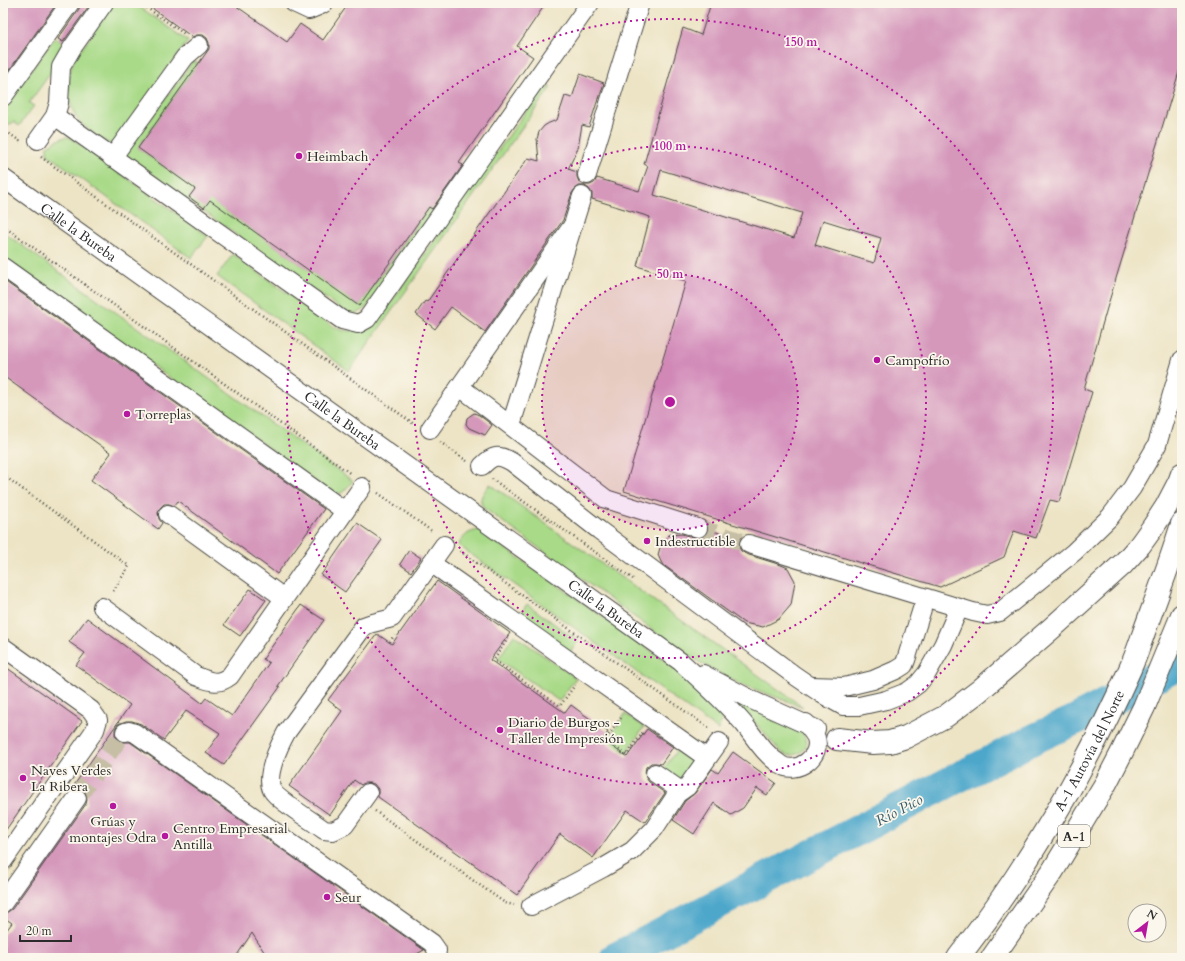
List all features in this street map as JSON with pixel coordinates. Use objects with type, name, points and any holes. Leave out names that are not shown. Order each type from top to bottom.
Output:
[{"type":"highway","points":[[837,739],[872,743],[890,742],[906,737],[946,716],[1052,628],[1123,564],[1140,545],[1153,527],[1176,488],[1182,474]]},
{"type":"highway","name":"A-1 Autovía del Norte","points":[[958,958],[1011,885],[1048,828],[1103,728],[1131,668],[1167,572],[1182,524]]},
{"type":"highway","name":"A-1 Autovía del Norte","points":[[992,958],[1052,872],[1106,783],[1144,707],[1182,615]]},
{"type":"street","points":[[3,97],[70,3]]},
{"type":"street","points":[[33,146],[55,116],[59,103],[61,67],[72,48],[104,3]]},
{"type":"street","points":[[294,3],[308,10],[324,3]]},
{"type":"street","points":[[55,116],[112,158],[342,320],[358,324],[367,319],[590,3]]},
{"type":"street","points":[[588,175],[640,3]]},
{"type":"street","points":[[112,158],[185,57],[200,45]]},
{"type":"street","name":"Calle la Bureba","points":[[3,178],[681,662],[754,701],[806,723],[837,739]]},
{"type":"street","points":[[511,425],[582,196]]},
{"type":"street","points":[[430,433],[460,387],[573,224]]},
{"type":"street","points":[[3,268],[345,511]]},
{"type":"street","points":[[750,544],[973,612],[987,615],[1000,612],[1074,552],[1110,517],[1132,488],[1157,446],[1182,360]]},
{"type":"street","points":[[460,387],[606,499],[698,528]]},
{"type":"street","points":[[482,470],[489,460],[495,456],[503,457],[512,462],[730,627],[811,686],[843,706],[859,706],[886,700],[907,692],[918,684],[927,673],[943,645],[959,608]]},
{"type":"street","points":[[102,607],[196,676],[212,682],[223,682],[230,676],[364,485]]},
{"type":"street","points":[[168,514],[284,598]]},
{"type":"street","points":[[365,798],[345,825],[333,831],[324,830],[281,799],[272,790],[270,779],[274,757],[286,734],[364,626],[392,618],[446,543]]},
{"type":"street","points":[[431,563],[707,758]]},
{"type":"street","points":[[811,686],[844,687],[873,680],[896,670],[904,664],[906,660],[922,609]]},
{"type":"street","points":[[3,647],[91,710],[98,720],[96,730],[3,861]]},
{"type":"street","name":"Calle la Bureba","points":[[681,662],[711,690],[743,724],[774,761],[783,766],[790,768],[798,766],[812,758],[816,749],[817,739],[806,723]]},
{"type":"street","points":[[130,732],[432,943],[437,950],[436,958]]},
{"type":"street","points":[[531,906],[632,851],[654,829],[677,794],[687,787],[707,758],[717,737]]},
{"type":"street","points":[[655,773],[681,791]]},
{"type":"street","points":[[3,903],[77,798]]},
{"type":"path","points":[[140,3],[200,45]]},
{"type":"path","points":[[3,130],[33,146],[634,580]]},
{"type":"path","points":[[3,226],[717,737]]},
{"type":"path","points":[[3,475],[129,566],[102,607]]},
{"type":"path","points":[[509,637],[494,660],[560,706],[576,684]]},
{"type":"path","points":[[621,716],[605,740],[627,755],[643,732]]},
{"type":"path","points":[[365,798],[505,903],[518,907],[531,906]]},
{"type":"green space","points":[[114,3],[134,3],[188,41],[118,139],[112,144],[91,132],[77,118],[73,112],[69,97],[69,81],[74,60]]},
{"type":"green space","points":[[55,37],[65,44],[55,59],[52,71],[29,103],[34,106],[19,126],[14,122],[6,126],[3,124],[3,110]]},
{"type":"green space","points":[[193,61],[198,63],[138,148],[359,306],[429,207],[435,211],[366,308],[359,313],[345,312],[126,156],[125,154]]},
{"type":"green space","points":[[543,87],[551,87],[349,371],[217,276],[233,254],[331,325],[341,330],[351,331],[370,327],[378,321]]},
{"type":"green space","points":[[67,137],[71,138],[208,236],[191,258],[47,154],[47,146]]},
{"type":"green space","points":[[3,232],[353,481],[342,493],[332,493],[3,259]]},
{"type":"green space","points":[[490,484],[803,707],[738,683],[701,663],[665,639],[485,509],[481,502],[481,497]]},
{"type":"green space","points":[[479,530],[677,669],[716,705],[722,720],[718,730],[458,545],[467,534]]},
{"type":"green space","points":[[527,604],[578,641],[570,653],[518,616]]},
{"type":"green space","points":[[514,635],[576,678],[559,701],[498,659]]},
{"type":"green space","points":[[729,697],[798,729],[806,739],[806,747],[800,753],[787,755],[783,753],[749,716]]},
{"type":"green space","points":[[625,714],[644,727],[626,753],[608,740]]},
{"type":"green space","points":[[677,750],[692,761],[679,781],[663,770]]},
{"type":"building","points":[[3,3],[57,3],[3,79]]},
{"type":"building","points":[[80,3],[91,3],[63,42],[58,39],[79,9]]},
{"type":"building","name":"Heimbach","points":[[145,3],[232,3],[287,42],[300,24],[323,40],[349,3],[546,3],[517,46],[533,57],[459,163],[463,165],[432,209],[429,207],[359,306],[210,200],[204,208],[189,197],[195,189],[138,148],[209,49],[207,38],[203,35],[192,37]]},
{"type":"building","points":[[711,3],[1182,3],[1182,62],[1107,308],[1084,389],[1092,392],[1059,502],[1050,500],[1036,538],[1014,531],[1004,557],[940,587],[624,491],[686,281],[637,266],[650,217],[592,199],[592,193],[585,186],[579,186],[572,193],[563,220],[485,332],[451,307],[435,329],[416,314],[425,301],[427,302],[528,158],[539,161],[537,139],[539,132],[544,126],[557,120],[565,96],[572,98],[580,74],[604,83],[589,127],[582,125],[578,148],[568,169],[577,172],[579,182],[584,185],[594,183],[597,178],[639,191],[648,166],[644,164],[683,28],[701,35]],"holes":[[[661,170],[802,213],[794,238],[654,195]],[[823,220],[881,238],[874,263],[815,245]]]},
{"type":"building","name":"Torreplas","points":[[3,280],[324,509],[277,574],[178,501],[174,506],[164,504],[160,508],[158,513],[159,519],[162,523],[158,529],[91,480],[111,453],[3,376]]},
{"type":"building","points":[[474,413],[492,425],[485,435],[469,428],[466,424],[467,418]]},
{"type":"building","points":[[357,523],[382,540],[345,592],[321,575]]},
{"type":"building","points":[[717,532],[739,543],[741,551],[746,554],[788,568],[795,581],[791,605],[779,619],[763,627],[744,623],[662,564],[658,555],[661,544],[669,535],[682,534],[700,538],[705,536],[707,533]]},
{"type":"building","points":[[409,550],[421,558],[411,572],[400,564]]},
{"type":"building","name":"Diario de Burgos - Taller de Impresión","points":[[437,581],[510,633],[490,660],[565,713],[571,705],[608,732],[603,740],[627,757],[647,729],[673,747],[661,764],[651,763],[646,767],[646,778],[649,782],[665,793],[645,822],[627,810],[593,858],[560,834],[517,895],[378,797],[378,789],[374,784],[364,783],[361,785],[354,780],[330,815],[289,786],[342,711],[328,700],[377,634],[392,644]]},
{"type":"building","points":[[250,589],[266,600],[240,636],[224,625]]},
{"type":"building","name":"Centro Empresarial Antilla","points":[[301,605],[324,620],[278,686],[280,687],[224,765],[206,753],[220,733],[186,711],[164,740],[141,724],[132,721],[126,721],[118,724],[115,729],[115,735],[118,740],[122,742],[130,742],[424,950],[410,958],[268,958],[252,933],[235,958],[3,958],[3,935],[12,923],[3,917],[3,915],[12,909],[86,804],[87,794],[83,790],[73,788],[70,791],[130,705],[76,665],[85,653],[69,642],[87,618],[202,703],[206,698],[232,716],[269,663],[263,659]]},
{"type":"building","name":"Naves Verdes La Ribera","points":[[3,665],[82,721],[3,834]]},
{"type":"building","points":[[733,752],[776,783],[767,795],[757,788],[743,808],[731,815],[714,803],[694,834],[673,820],[685,801],[695,793],[712,769],[718,773]]},
{"type":"waterway","name":"Río Pico","points":[[615,958],[955,779],[1077,719],[1182,663]]},
{"type":"tunnel","points":[[698,528],[749,544]]},
{"type":"tunnel","points":[[77,798],[125,732]]},
{"type":"place","name":"Heimbach","points":[[299,156]]},
{"type":"place","name":"Campofrío","points":[[877,360]]},
{"type":"place","name":"Torreplas","points":[[127,414]]},
{"type":"place","name":"Indestructible","points":[[647,541]]},
{"type":"place","name":"Diario de Burgos - Taller de Impresión","points":[[500,730]]},
{"type":"place","name":"Naves Verdes La Ribera","points":[[23,778]]},
{"type":"place","name":"Grúas y montajes Odra","points":[[113,806]]},
{"type":"place","name":"Centro Empresarial Antilla","points":[[165,836]]},
{"type":"place","name":"Seur","points":[[327,897]]}]
